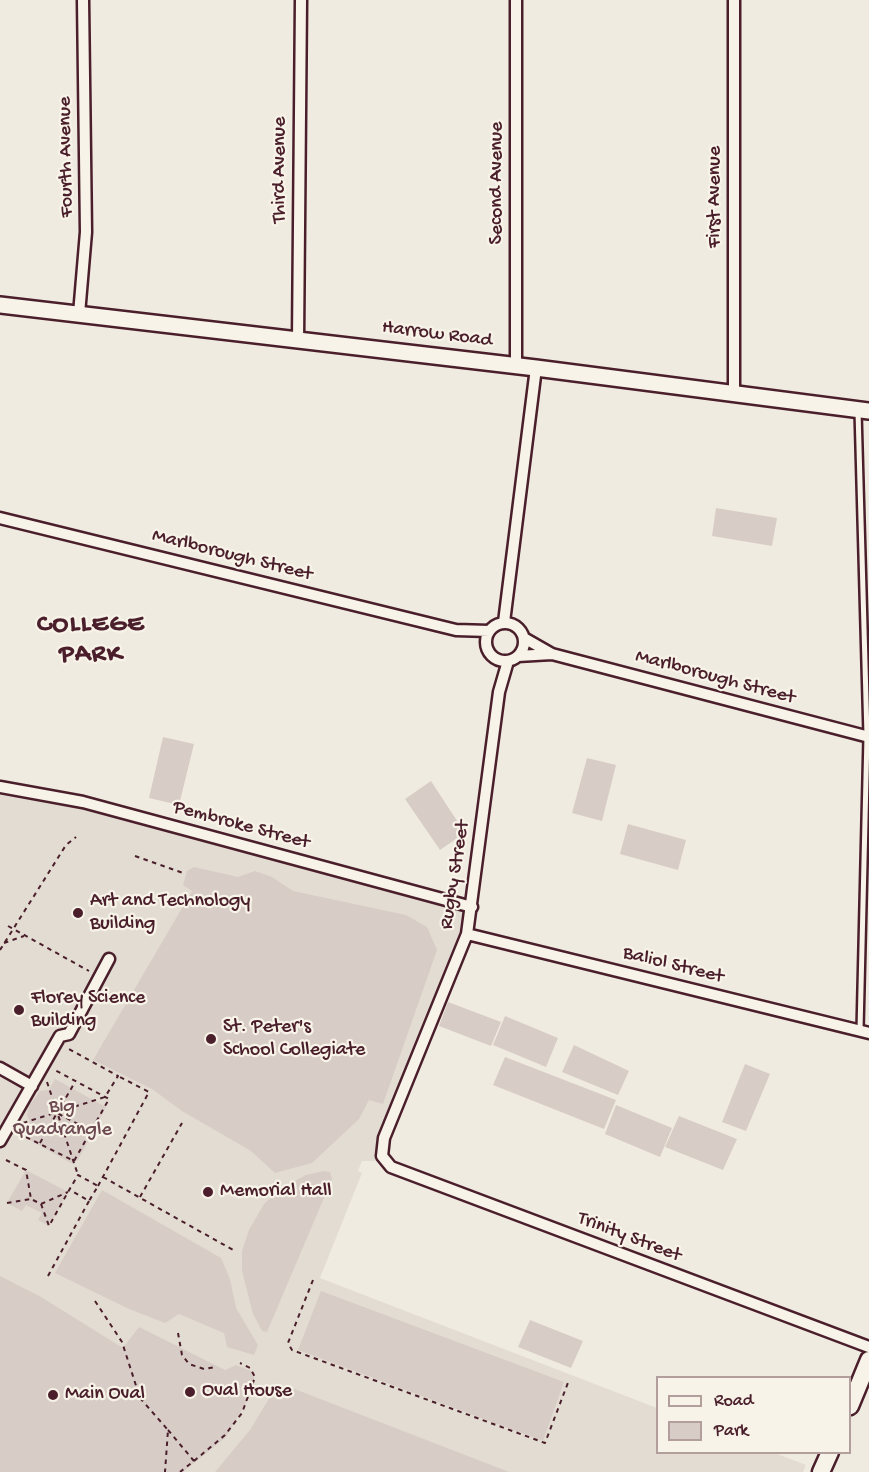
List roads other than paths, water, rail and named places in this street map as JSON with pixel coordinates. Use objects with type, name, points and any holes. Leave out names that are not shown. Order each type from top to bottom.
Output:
[{"type":"main road","points":[[851,1401],[869,1360]]},
{"type":"main road","points":[[821,1472],[829,1454]]},
{"type":"street","name":"Fourth Avenue","points":[[79,314],[86,232],[83,0]]},
{"type":"street","name":"Third Avenue","points":[[298,340],[301,0]]},
{"type":"street","name":"Second Avenue","points":[[516,0],[516,366]]},
{"type":"street","name":"First Avenue","points":[[734,0],[734,393]]},
{"type":"street","name":"Harrow Road","points":[[0,305],[536,368],[864,410]]},
{"type":"street","points":[[509,623],[489,631],[486,644],[496,659],[513,658],[522,651],[524,638],[509,623],[510,585],[536,368]]},
{"type":"street","name":"Marlborough Street","points":[[0,518],[456,630],[486,644]]},
{"type":"street","name":"Marlborough Street","points":[[456,630],[489,631]]},
{"type":"street","name":"Marlborough Street","points":[[524,638],[552,654],[868,737]]},
{"type":"street","name":"Marlborough Street","points":[[513,658],[552,654]]},
{"type":"street","name":"Rugby Street","points":[[499,692],[513,658]]},
{"type":"street","name":"Rugby Street","points":[[382,1156],[384,1138],[467,934],[499,692],[496,659]]},
{"type":"street","name":"Pembroke Street","points":[[0,787],[83,802],[472,907]]},
{"type":"street","name":"Baliol Street","points":[[467,934],[864,1031]]},
{"type":"street","points":[[0,1141],[56,1042],[60,1036],[69,1034],[109,959]]},
{"type":"street","points":[[0,1068],[32,1086]]},
{"type":"street","name":"Trinity Street","points":[[382,1156],[391,1167],[869,1347]]},
{"type":"lane","points":[[864,410],[868,737],[864,1031]]},
{"type":"place","name":"Art and Technology Building","points":[[78,913]]},
{"type":"place","name":"Florey Science Building","points":[[19,1010]]},
{"type":"place","name":"St. Peter's School Collegiate","points":[[211,1039]]},
{"type":"place","name":"Memorial Hall","points":[[208,1192]]},
{"type":"place","name":"Oval House","points":[[190,1392]]},
{"type":"place","name":"Main Oval","points":[[53,1395]]},
{"type":"district","name":"COLLEGE PARK","points":[[91,641]]},
{"type":"park label","name":"Big Quadrangle","points":[[62,1120]]}]
